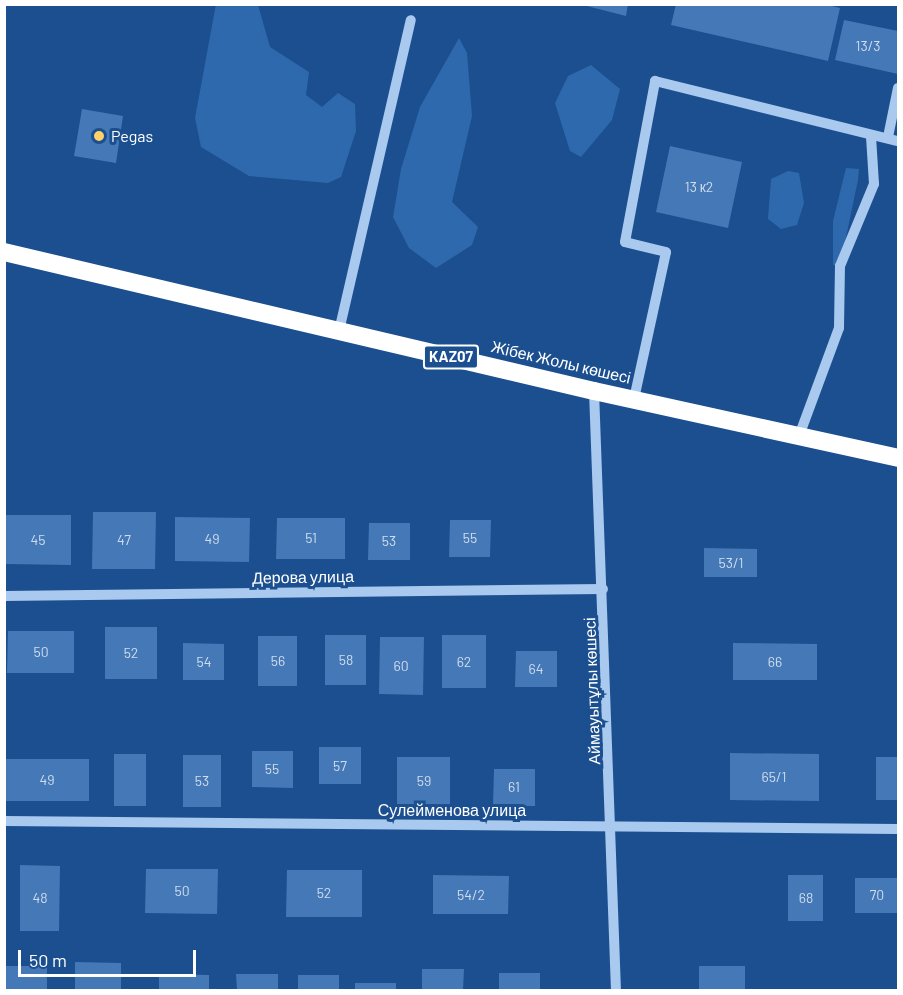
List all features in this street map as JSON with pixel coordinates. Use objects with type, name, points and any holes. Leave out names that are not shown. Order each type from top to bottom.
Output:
[{"type":"highway","name":"Жібек Жолы көшесі","points":[[4,252],[594,391],[898,458]]},
{"type":"street","points":[[339,331],[411,20]]},
{"type":"street","points":[[634,399],[666,252],[625,242],[655,81],[871,136],[893,139],[898,88]]},
{"type":"street","points":[[799,436],[839,327],[840,266],[874,184],[871,136]]},
{"type":"street","name":"Аймауытұлы көшесі","points":[[594,391],[612,826],[616,990]]},
{"type":"street","name":"Дерова улица","points":[[4,596],[603,589]]},
{"type":"street","name":"Сулейменова улица","points":[[4,821],[898,829]]},
{"type":"shaded area","points":[[216,4],[258,5],[270,47],[309,72],[306,95],[322,107],[338,93],[355,104],[356,131],[341,177],[328,183],[249,176],[201,147],[195,118]]},
{"type":"shaded area","points":[[459,38],[467,53],[472,116],[452,202],[478,227],[472,245],[436,268],[409,248],[393,217],[401,169],[420,107]]},
{"type":"shaded area","points":[[591,65],[620,89],[612,120],[581,157],[570,151],[555,103],[568,76]]},
{"type":"shaded area","points":[[846,168],[859,169],[840,266],[833,265],[833,221]]},
{"type":"shaded area","points":[[788,171],[799,173],[804,203],[797,225],[781,229],[768,219],[771,179]]},
{"type":"building","points":[[579,4],[628,4],[626,16]]},
{"type":"building","points":[[676,4],[824,4],[840,8],[828,61],[671,25]]},
{"type":"building","points":[[844,20],[898,31],[898,74],[835,60]]},
{"type":"building","name":"Pegas","points":[[82,109],[123,116],[116,163],[74,156]]},
{"type":"building","points":[[670,146],[742,162],[728,228],[656,212]]},
{"type":"building","points":[[93,512],[156,512],[155,569],[92,569]]},
{"type":"building","points":[[6,515],[71,515],[71,565],[6,564]]},
{"type":"building","points":[[175,517],[250,518],[249,562],[175,561]]},
{"type":"building","points":[[277,518],[345,518],[345,559],[276,559]]},
{"type":"building","points":[[450,520],[491,520],[490,557],[449,557]]},
{"type":"building","points":[[369,523],[410,523],[410,560],[368,560]]},
{"type":"building","points":[[704,548],[757,549],[757,577],[704,577]]},
{"type":"building","points":[[105,627],[157,627],[157,679],[105,679]]},
{"type":"building","points":[[8,631],[74,631],[74,673],[7,673]]},
{"type":"building","points":[[325,635],[366,635],[366,685],[325,685]]},
{"type":"building","points":[[442,635],[486,635],[486,688],[442,688]]},
{"type":"building","points":[[258,636],[297,636],[297,686],[258,686]]},
{"type":"building","points":[[380,637],[424,637],[423,695],[379,694]]},
{"type":"building","points":[[183,643],[224,644],[224,680],[183,680]]},
{"type":"building","points":[[733,643],[817,644],[817,680],[733,680]]},
{"type":"building","points":[[516,651],[557,651],[557,687],[515,687]]},
{"type":"building","points":[[319,747],[361,747],[361,784],[319,784]]},
{"type":"building","points":[[252,751],[293,751],[293,788],[252,787]]},
{"type":"building","points":[[730,753],[819,754],[819,801],[730,800]]},
{"type":"building","points":[[114,754],[146,754],[146,806],[114,806]]},
{"type":"building","points":[[183,755],[221,755],[221,807],[183,807]]},
{"type":"building","points":[[397,757],[450,757],[450,805],[397,804]]},
{"type":"building","points":[[876,757],[898,757],[898,800],[876,800]]},
{"type":"building","points":[[5,759],[89,759],[89,801],[5,801]]},
{"type":"building","points":[[494,769],[535,769],[535,806],[493,806]]},
{"type":"building","points":[[20,865],[60,866],[59,931],[20,931]]},
{"type":"building","points":[[146,869],[218,869],[217,914],[145,913]]},
{"type":"building","points":[[287,870],[362,870],[362,917],[286,917]]},
{"type":"building","points":[[433,875],[509,876],[508,914],[433,914]]},
{"type":"building","points":[[788,875],[823,875],[823,921],[788,921]]},
{"type":"building","points":[[855,878],[898,878],[898,913],[855,913]]},
{"type":"building","points":[[75,962],[121,963],[121,990],[75,990]]},
{"type":"building","points":[[4,966],[47,966],[47,990],[4,990]]},
{"type":"building","points":[[699,966],[745,966],[745,990],[699,990]]},
{"type":"building","points":[[422,969],[464,969],[463,990],[422,990]]},
{"type":"building","points":[[499,973],[540,973],[540,990],[499,990]]},
{"type":"building","points":[[159,974],[209,975],[209,990],[159,990]]},
{"type":"building","points":[[236,974],[278,974],[278,990],[237,990]]},
{"type":"building","points":[[298,975],[339,975],[339,990],[298,990]]},
{"type":"building","points":[[355,983],[396,983],[396,990],[355,990]]},
{"type":"place","name":"Pegas","points":[[99,136]]}]
